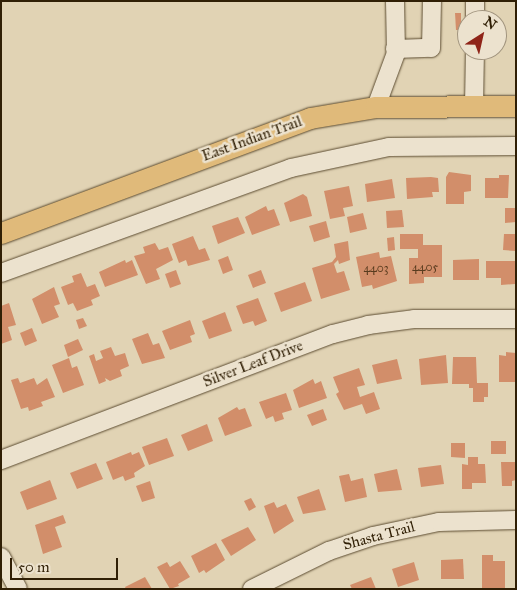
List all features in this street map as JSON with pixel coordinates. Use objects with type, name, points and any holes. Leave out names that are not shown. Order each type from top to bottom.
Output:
[{"type":"main road","name":"East Indian Trail","points":[[1,233],[293,122],[376,107],[516,106]]},
{"type":"street","points":[[376,107],[395,49],[396,1]]},
{"type":"street","points":[[395,49],[431,48],[432,1]]},
{"type":"street","points":[[474,106],[475,60]]},
{"type":"street","points":[[1,273],[291,168],[389,147],[516,146]]},
{"type":"street","name":"Silver Leaf Drive","points":[[1,460],[332,334],[368,325],[414,319],[516,319]]},
{"type":"street","name":"Shasta Trail","points":[[252,589],[329,551],[382,533],[439,522],[516,520]]},
{"type":"street","points":[[1,557],[18,589]]},
{"type":"building","points":[[455,13],[457,13],[457,30]]},
{"type":"building","points":[[449,172],[471,175],[471,191],[464,192],[464,204],[446,204],[446,177]]},
{"type":"building","points":[[499,175],[509,175],[508,198],[485,198],[485,178],[499,178]]},
{"type":"building","points":[[406,178],[438,178],[439,192],[432,192],[433,197],[407,199]]},
{"type":"building","points":[[392,179],[395,198],[367,202],[365,184]]},
{"type":"building","points":[[349,186],[353,206],[343,208],[345,216],[330,219],[324,191]]},
{"type":"building","points":[[303,194],[307,197],[312,216],[290,222],[284,203]]},
{"type":"building","points":[[266,206],[268,211],[274,209],[280,225],[252,235],[245,217]]},
{"type":"building","points":[[505,208],[516,208],[516,222],[505,223]]},
{"type":"building","points":[[402,210],[404,227],[387,228],[386,211]]},
{"type":"building","points":[[363,213],[367,229],[350,233],[347,217]]},
{"type":"building","points":[[238,217],[245,233],[218,244],[212,226]]},
{"type":"building","points":[[326,221],[330,237],[314,242],[309,226]]},
{"type":"building","points":[[400,234],[423,234],[423,245],[442,245],[442,277],[424,277],[424,283],[409,284],[409,258],[418,258],[418,249],[400,249]]},
{"type":"building","points":[[504,234],[516,234],[516,251],[503,250]]},
{"type":"building","points":[[193,236],[199,250],[205,248],[210,260],[188,266],[186,260],[179,263],[172,244]]},
{"type":"building","points":[[394,237],[395,250],[388,251],[387,238]]},
{"type":"building","points":[[348,241],[350,260],[339,264],[338,260],[334,264],[337,273],[344,271],[350,290],[321,299],[312,268],[332,262],[336,257],[334,244]]},
{"type":"building","points":[[155,243],[159,250],[168,247],[173,260],[156,269],[160,279],[146,284],[134,256],[145,253],[143,247]]},
{"type":"building","points":[[379,252],[380,258],[391,256],[397,281],[373,289],[372,285],[362,287],[356,257]]},
{"type":"building","points":[[228,256],[233,270],[223,274],[218,260]]},
{"type":"building","points":[[479,259],[479,280],[453,280],[453,260]]},
{"type":"building","points":[[125,260],[126,263],[132,260],[138,275],[105,287],[99,272]]},
{"type":"building","points":[[486,261],[516,261],[515,284],[501,285],[501,278],[486,278]]},
{"type":"building","points":[[176,270],[181,284],[170,288],[165,274]]},
{"type":"building","points":[[261,270],[266,283],[253,288],[248,275]]},
{"type":"building","points":[[81,273],[87,287],[95,284],[100,296],[91,300],[93,305],[77,311],[73,303],[68,305],[61,287],[74,282],[72,276]]},
{"type":"building","points":[[305,282],[312,301],[281,312],[274,293]]},
{"type":"building","points":[[54,287],[60,304],[54,306],[59,317],[42,324],[32,299]]},
{"type":"building","points":[[258,298],[267,321],[255,326],[253,321],[243,324],[236,306]]},
{"type":"building","points":[[9,303],[16,325],[8,327],[12,340],[1,344],[1,306]]},
{"type":"building","points":[[225,312],[232,331],[209,339],[202,321]]},
{"type":"building","points":[[83,318],[87,326],[79,329],[76,320]]},
{"type":"building","points":[[190,320],[195,334],[190,336],[192,342],[170,350],[162,331]]},
{"type":"building","points":[[32,328],[37,341],[25,346],[20,333]]},
{"type":"building","points":[[148,333],[153,345],[159,343],[165,358],[142,364],[132,339]]},
{"type":"building","points":[[78,339],[83,350],[68,357],[64,345]]},
{"type":"building","points":[[111,347],[115,356],[125,353],[129,366],[120,370],[122,376],[110,381],[105,378],[106,381],[99,384],[89,356],[94,354],[96,361],[103,358],[100,351]]},
{"type":"building","points":[[506,352],[516,353],[516,382],[499,382],[499,355],[506,356]]},
{"type":"building","points":[[446,355],[448,383],[421,385],[419,359]]},
{"type":"building","points":[[453,357],[476,357],[477,383],[488,383],[488,397],[484,397],[484,402],[473,402],[473,388],[469,388],[469,384],[452,384]]},
{"type":"building","points":[[69,358],[72,368],[77,366],[84,385],[63,393],[52,365]]},
{"type":"building","points":[[397,359],[402,379],[377,384],[372,365]]},
{"type":"building","points":[[359,368],[365,385],[357,387],[360,397],[374,392],[380,409],[366,414],[362,404],[344,410],[336,394],[339,392],[333,377]]},
{"type":"building","points":[[18,378],[20,383],[34,378],[37,385],[47,378],[55,397],[41,402],[43,406],[29,411],[28,407],[21,409],[11,380]]},
{"type":"building","points":[[313,379],[315,384],[321,381],[327,398],[299,408],[293,390]]},
{"type":"building","points":[[286,393],[292,410],[282,413],[284,419],[275,422],[273,416],[266,419],[259,402]]},
{"type":"building","points":[[237,407],[239,410],[245,408],[252,426],[225,436],[218,418]]},
{"type":"building","points":[[323,409],[327,420],[312,426],[307,415]]},
{"type":"building","points":[[207,424],[213,441],[188,451],[181,435]]},
{"type":"building","points":[[167,438],[174,456],[149,465],[142,447]]},
{"type":"building","points":[[491,441],[506,441],[506,454],[491,454]]},
{"type":"building","points":[[451,443],[465,443],[465,458],[451,457]]},
{"type":"building","points":[[131,452],[132,455],[139,452],[145,466],[134,473],[135,477],[125,481],[123,476],[113,480],[106,462]]},
{"type":"building","points":[[468,457],[478,457],[478,464],[485,464],[486,483],[472,483],[472,489],[462,489],[462,464],[468,465]]},
{"type":"building","points":[[501,462],[516,462],[516,480],[512,481],[512,486],[502,486]]},
{"type":"building","points":[[96,463],[103,479],[77,489],[70,473]]},
{"type":"building","points":[[441,465],[444,484],[421,487],[418,468]]},
{"type":"building","points":[[397,469],[402,490],[378,492],[374,474]]},
{"type":"building","points":[[349,474],[351,481],[363,478],[367,497],[345,502],[339,476]]},
{"type":"building","points":[[50,480],[57,499],[27,510],[20,492]]},
{"type":"building","points":[[150,481],[155,498],[142,502],[136,486]]},
{"type":"building","points":[[319,489],[326,510],[303,514],[297,497]]},
{"type":"building","points":[[251,498],[256,507],[249,511],[244,501]]},
{"type":"building","points":[[274,502],[277,508],[286,504],[294,521],[274,534],[264,506]]},
{"type":"building","points":[[63,515],[66,523],[55,527],[62,547],[43,554],[35,525]]},
{"type":"building","points":[[248,527],[256,540],[231,556],[221,540]]},
{"type":"building","points":[[216,543],[225,560],[206,573],[204,570],[199,573],[191,556]]},
{"type":"building","points":[[482,555],[493,555],[493,561],[505,561],[505,588],[482,588]]},
{"type":"building","points":[[463,559],[464,579],[441,579],[441,560]]},
{"type":"building","points":[[180,561],[190,577],[178,584],[179,586],[170,589],[157,567],[167,562],[170,567]]},
{"type":"building","points":[[414,562],[419,580],[398,587],[392,569]]},
{"type":"building","points":[[145,577],[152,589],[126,589],[125,587]]},
{"type":"building","points":[[371,577],[376,589],[352,589],[350,585]]}]
